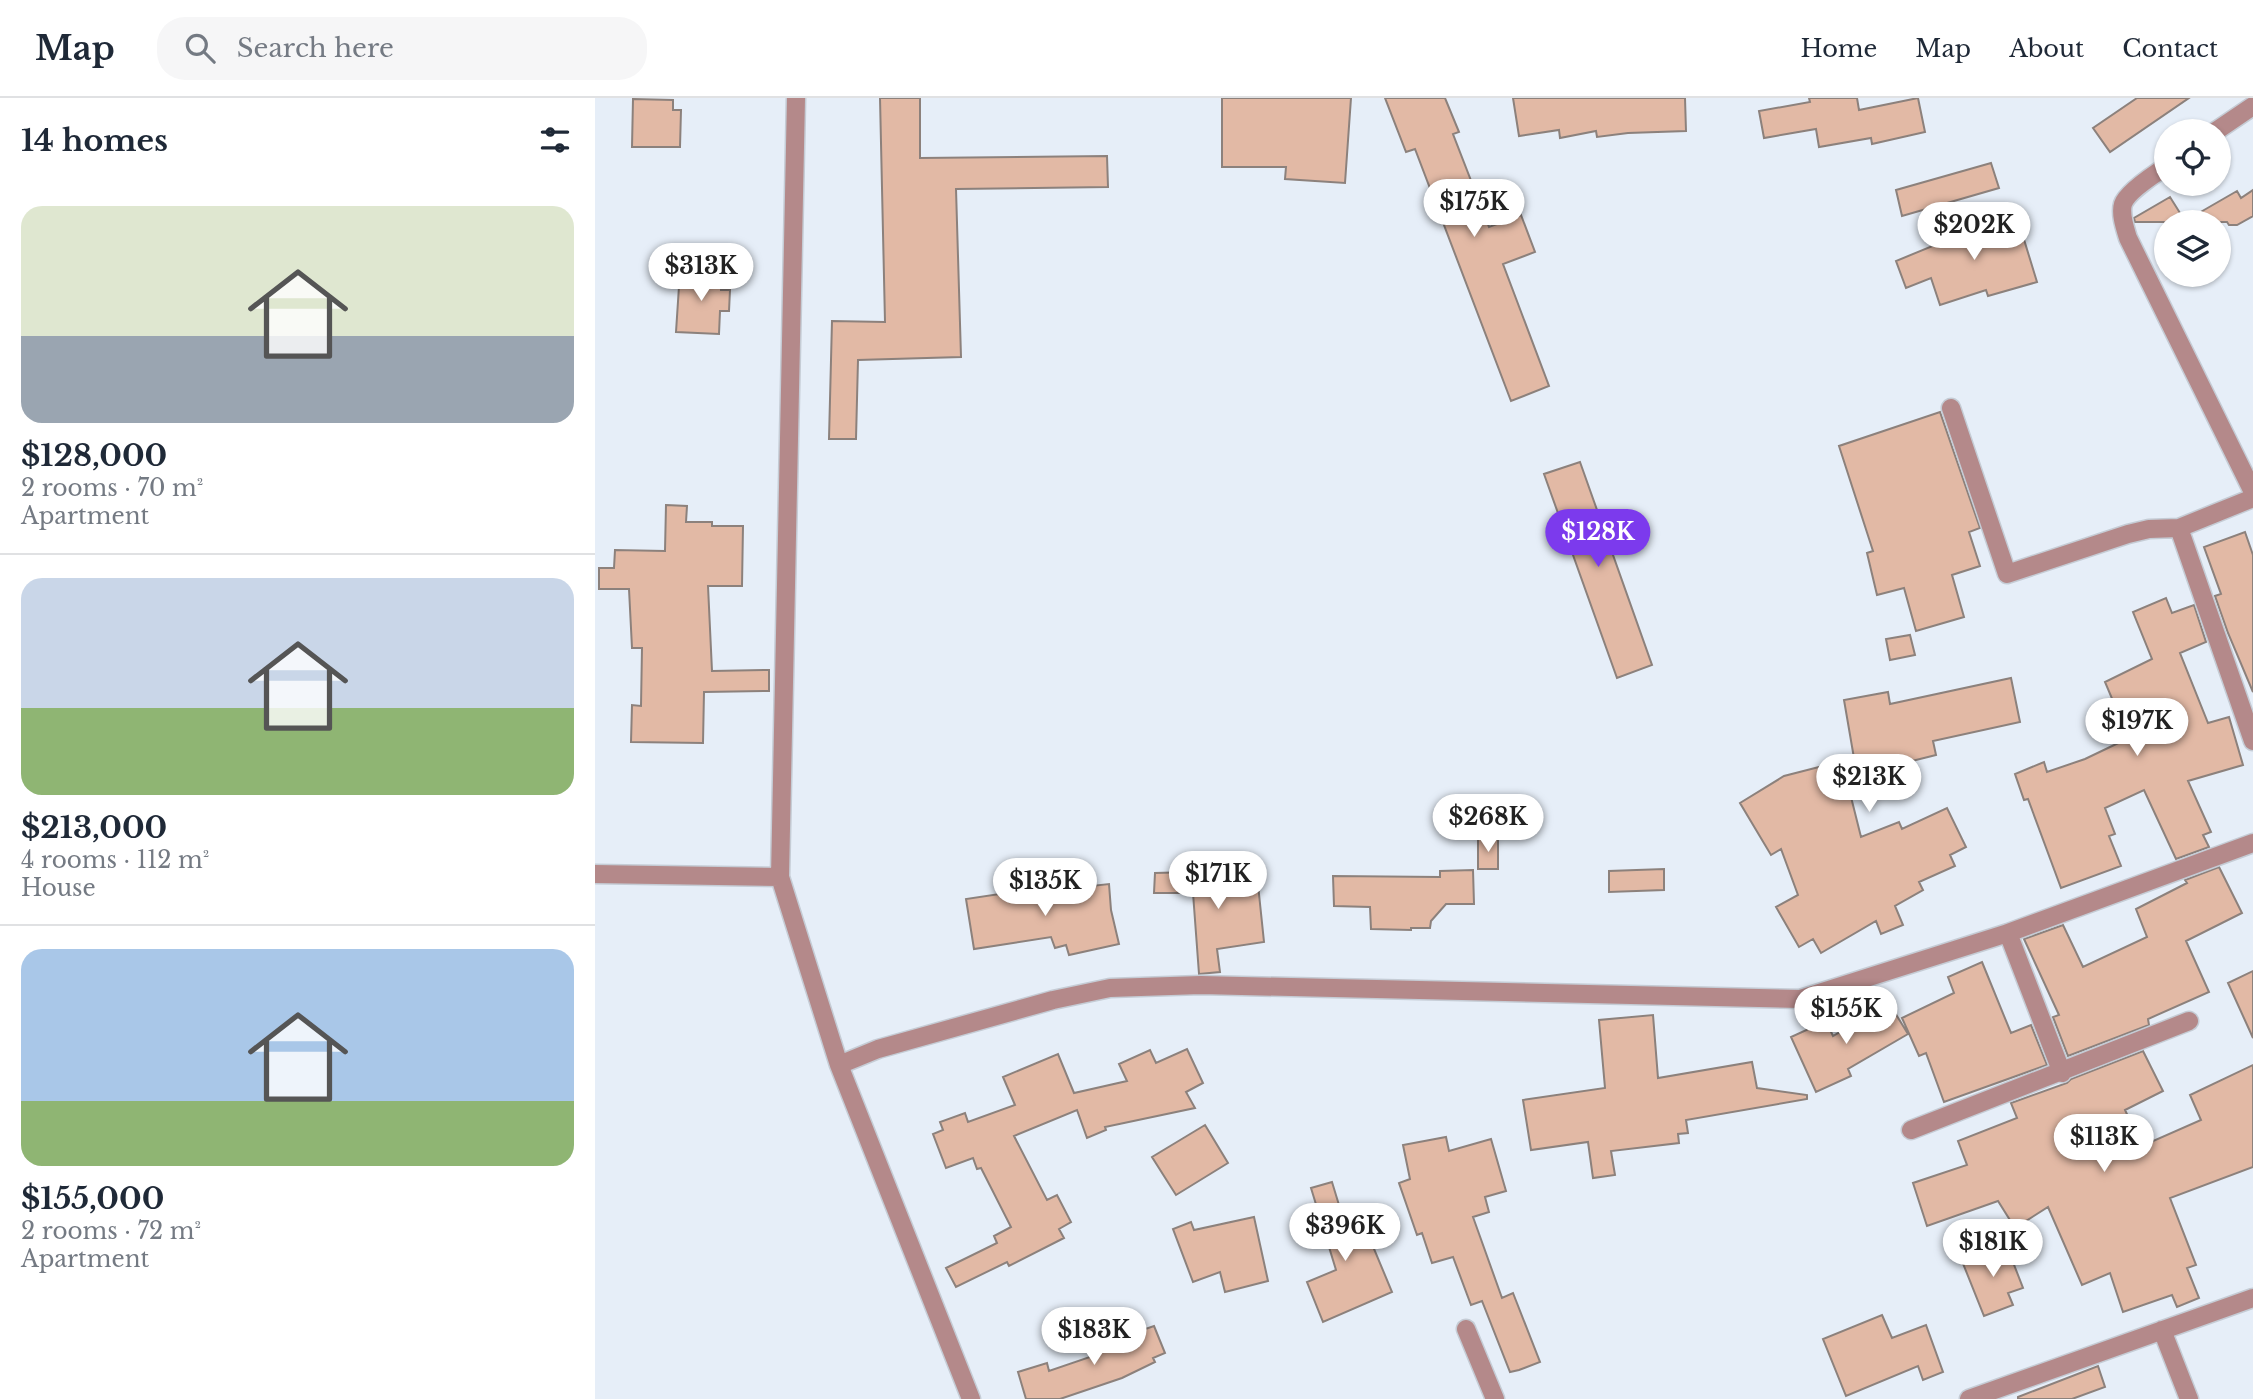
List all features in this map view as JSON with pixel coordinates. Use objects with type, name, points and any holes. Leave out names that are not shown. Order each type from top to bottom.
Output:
[{"type":"street","points":[[796,98],[780,877],[839,1065],[971,1399]]},
{"type":"street","points":[[2231,121],[2253,106]]},
{"type":"street","points":[[2154,176],[2123,202],[2122,214],[2128,238],[2253,492]]},
{"type":"street","points":[[1951,408],[2007,574],[2128,534],[2149,529],[2179,528],[2253,498]]},
{"type":"street","points":[[2179,528],[2253,741]]},
{"type":"street","points":[[839,1065],[879,1049],[1053,1000],[1110,988],[1201,985],[1800,999],[2008,933],[2253,843]]},
{"type":"street","points":[[595,874],[780,877]]},
{"type":"street","points":[[2008,933],[2062,1073]]},
{"type":"street","points":[[1911,1130],[2189,1021]]},
{"type":"street","points":[[1969,1399],[2253,1298]]},
{"type":"street","points":[[1467,1329],[1495,1399]]},
{"type":"street","points":[[2162,1330],[2189,1399]]},
{"type":"building","points":[[880,98],[920,98],[920,158],[1107,156],[1108,187],[956,189],[961,357],[858,360],[856,439],[829,439],[832,321],[885,322]]},
{"type":"building","points":[[1222,98],[1351,98],[1345,183],[1285,179],[1286,167],[1222,167]]},
{"type":"building","points":[[1385,98],[1445,98],[1459,132],[1453,134],[1489,227],[1521,215],[1535,252],[1503,264],[1549,386],[1511,401],[1415,149],[1406,152]]},
{"type":"building","points":[[1513,98],[1685,98],[1686,131],[1597,137],[1596,131],[1560,138],[1559,130],[1519,136]]},
{"type":"building","points":[[1809,98],[1857,98],[1859,110],[1918,98],[1925,132],[1872,144],[1871,138],[1819,147],[1816,129],[1764,138],[1759,111],[1810,102]]},
{"type":"building","points":[[2137,98],[2189,98],[2158,119],[2154,119],[2154,122],[2110,152],[2093,128]]},
{"type":"building","points":[[633,99],[673,100],[673,110],[681,110],[680,147],[632,147]]},
{"type":"building","points":[[1991,163],[1999,188],[1902,216],[1896,190]]},
{"type":"building","points":[[2253,190],[2253,216],[2237,225],[2231,225],[2231,210],[2204,210],[2237,191],[2241,198]]},
{"type":"building","points":[[2170,197],[2178,210],[2154,210],[2154,222],[2135,222],[2134,218]]},
{"type":"building","points":[[2020,210],[2026,231],[2022,233],[2037,282],[1988,296],[1986,290],[1940,305],[1931,278],[1906,288],[1896,261]]},
{"type":"building","points":[[680,271],[721,273],[721,290],[730,290],[729,311],[720,311],[719,334],[676,332]]},
{"type":"building","points":[[1940,412],[1980,528],[1969,532],[1980,566],[1952,575],[1964,617],[1916,631],[1904,588],[1877,595],[1867,553],[1873,551],[1839,446]]},
{"type":"building","points":[[1580,462],[1652,665],[1617,678],[1544,474]]},
{"type":"building","points":[[666,505],[687,506],[686,522],[712,522],[712,526],[743,526],[742,586],[708,586],[712,671],[769,670],[769,691],[704,692],[703,743],[631,742],[632,705],[641,706],[642,648],[632,648],[629,589],[599,589],[599,568],[614,568],[615,550],[665,551]]},
{"type":"building","points":[[2245,532],[2253,555],[2253,692],[2215,596],[2221,594],[2204,547]]},
{"type":"building","points":[[2166,598],[2172,613],[2194,605],[2206,642],[2180,653],[2208,723],[2229,717],[2243,765],[2188,781],[2211,832],[2203,835],[2209,847],[2176,859],[2144,790],[2105,808],[2115,834],[2109,836],[2121,866],[2061,888],[2028,799],[2024,800],[2015,774],[2044,762],[2047,772],[2085,759],[2131,737],[2105,682],[2152,659],[2133,612]]},
{"type":"building","points":[[1910,635],[1915,655],[1890,660],[1886,639]]},
{"type":"building","points":[[2011,678],[2020,722],[1933,741],[1936,755],[1900,764],[1903,779],[1849,789],[1861,837],[1899,822],[1902,829],[1947,808],[1966,847],[1950,855],[1955,866],[1919,882],[1923,890],[1895,906],[1903,925],[1881,934],[1876,921],[1821,953],[1813,939],[1799,947],[1776,907],[1798,895],[1781,849],[1771,855],[1740,803],[1784,776],[1854,758],[1844,700],[1888,692],[1890,704]]},
{"type":"building","points":[[1478,838],[1498,838],[1498,869],[1478,869]]},
{"type":"building","points":[[2219,867],[2242,913],[2186,941],[2209,992],[2148,1019],[2149,1025],[2068,1056],[2053,1017],[2059,1015],[2024,939],[2063,925],[2083,967],[2147,937],[2136,909],[2187,883],[2185,880]]},
{"type":"building","points":[[1664,869],[1664,890],[1609,892],[1609,871]]},
{"type":"building","points":[[1473,870],[1474,904],[1446,904],[1431,921],[1430,928],[1371,929],[1370,907],[1334,906],[1333,876],[1440,877],[1440,871]]},
{"type":"building","points":[[1155,873],[1257,875],[1264,942],[1217,949],[1220,972],[1199,974],[1193,893],[1154,893]]},
{"type":"building","points":[[1109,884],[1111,910],[1119,944],[1069,955],[1066,945],[1055,948],[1051,937],[974,949],[966,899],[1027,890],[1028,893]]},
{"type":"building","points":[[1982,962],[2011,1033],[2031,1025],[2047,1065],[1944,1102],[1926,1053],[1919,1056],[1902,1018],[1954,993],[1948,977]]},
{"type":"building","points":[[2253,971],[2253,1038],[2228,983]]},
{"type":"building","points":[[1889,1003],[1908,1034],[1848,1069],[1851,1076],[1816,1092],[1791,1037],[1826,1021],[1833,1036]]},
{"type":"building","points":[[1653,1015],[1658,1078],[1752,1062],[1757,1088],[1807,1095],[1807,1099],[1686,1120],[1688,1133],[1678,1134],[1679,1143],[1611,1151],[1615,1175],[1593,1178],[1588,1142],[1531,1150],[1523,1100],[1605,1088],[1599,1020]]},
{"type":"building","points":[[1187,1049],[1203,1083],[1186,1092],[1195,1108],[1105,1127],[1106,1130],[1087,1138],[1077,1110],[1014,1136],[1047,1200],[1057,1195],[1071,1222],[1059,1229],[1064,1238],[1009,1266],[1007,1262],[956,1287],[946,1268],[997,1243],[994,1236],[1011,1227],[981,1168],[977,1169],[973,1158],[946,1168],[933,1134],[943,1130],[940,1122],[965,1113],[968,1122],[1015,1105],[1003,1077],[1058,1054],[1074,1093],[1127,1081],[1119,1064],[1150,1050],[1156,1063]]},
{"type":"building","points":[[2143,1051],[2163,1091],[2125,1110],[2142,1146],[2201,1120],[2190,1095],[2253,1065],[2253,1167],[2170,1198],[2196,1265],[2187,1268],[2199,1298],[2177,1307],[2172,1295],[2123,1312],[2110,1273],[2082,1285],[2048,1207],[2015,1228],[1998,1201],[1927,1226],[1913,1183],[1967,1165],[1958,1141],[2017,1118],[2011,1103]]},
{"type":"building","points":[[1205,1125],[1228,1163],[1176,1195],[1152,1157]]},
{"type":"building","points":[[1446,1137],[1449,1151],[1491,1139],[1506,1191],[1485,1197],[1489,1212],[1473,1217],[1502,1298],[1513,1293],[1540,1362],[1519,1370],[1510,1372],[1482,1301],[1471,1305],[1453,1257],[1432,1263],[1422,1233],[1417,1235],[1399,1183],[1410,1179],[1403,1145]]},
{"type":"building","points":[[1332,1182],[1349,1238],[1367,1232],[1392,1292],[1323,1322],[1307,1282],[1336,1270],[1311,1188]]},
{"type":"building","points":[[1254,1217],[1268,1281],[1225,1292],[1220,1272],[1193,1282],[1173,1229],[1191,1222],[1194,1230]]},
{"type":"building","points":[[2006,1244],[2023,1288],[2008,1293],[2013,1305],[1984,1316],[1962,1261]]},
{"type":"building","points":[[1882,1315],[1892,1338],[1926,1325],[1943,1372],[1923,1380],[1918,1366],[1846,1396],[1823,1339]]},
{"type":"building","points":[[1154,1326],[1165,1353],[1153,1358],[1155,1362],[1122,1378],[1060,1399],[1026,1399],[1018,1372],[1047,1363],[1049,1371],[1096,1355],[1093,1347]]},
{"type":"building","points":[[2098,1366],[2105,1387],[2072,1399],[2018,1399],[2018,1397]]}]
